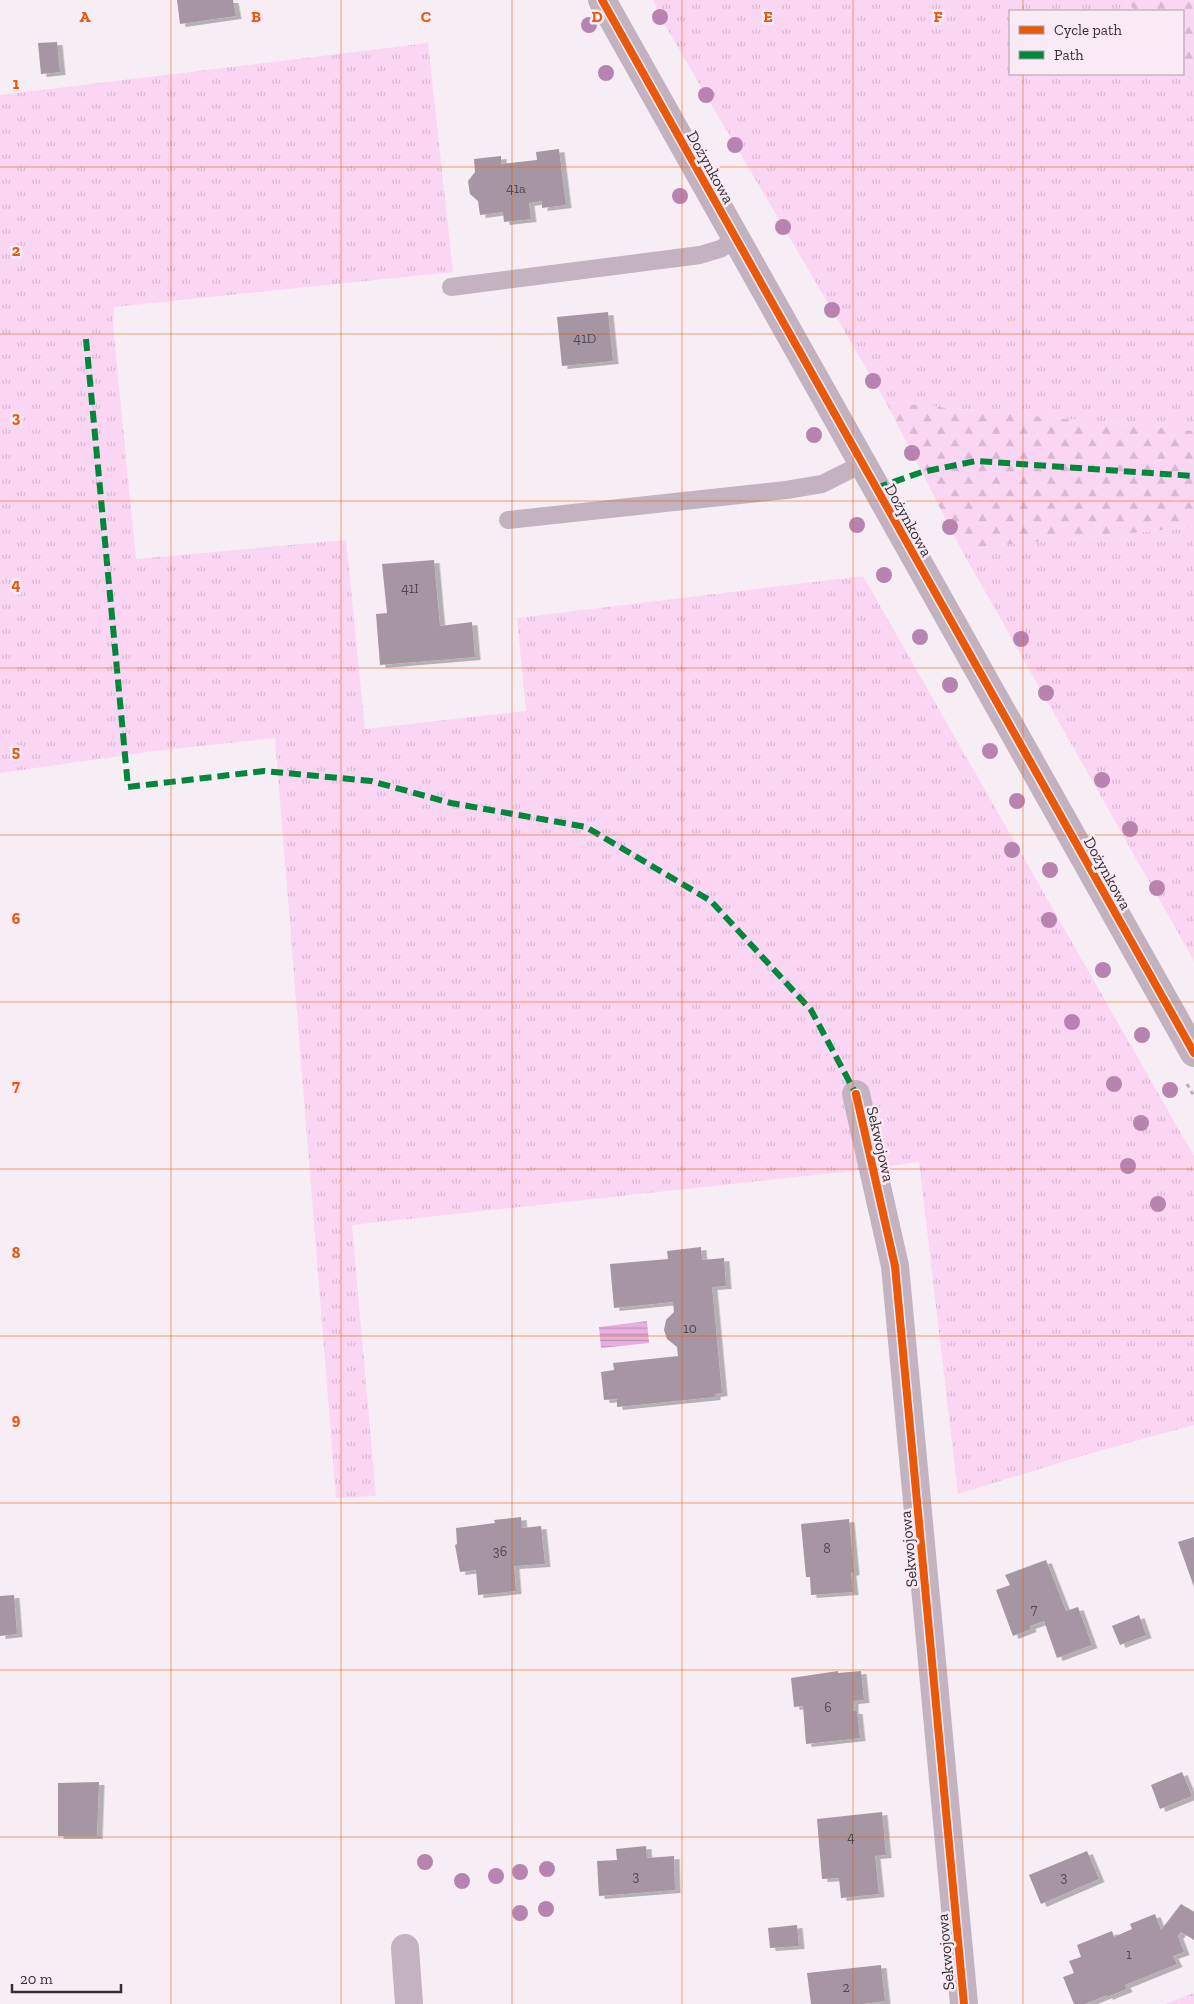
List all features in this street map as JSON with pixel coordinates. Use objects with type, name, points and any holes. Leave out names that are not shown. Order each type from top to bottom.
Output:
[{"type":"street","name":"Dożynkowa","points":[[602,0],[1194,1053]]},
{"type":"street","name":"Sekwojowa","points":[[856,1094],[895,1266],[964,2004]]},
{"type":"street","points":[[405,1948],[409,2004]]},
{"type":"lane","points":[[451,287],[700,254],[720,249],[736,240]]},
{"type":"lane","points":[[508,520],[786,490],[822,484],[862,464]]},
{"type":"green space","points":[[653,0],[1126,0],[1134,10],[1009,10],[1009,75],[1184,75],[1184,71],[1194,84],[1194,431],[886,402],[660,17]]},
{"type":"green space","points":[[1126,0],[1194,0],[1194,84],[1184,71],[1184,10],[1134,10]]},
{"type":"green space","points":[[428,43],[453,272],[114,307],[113,326],[136,559],[346,540],[365,729],[526,711],[517,618],[863,576],[1194,1156],[1194,1425],[1088,1454],[958,1494],[919,1162],[352,1225],[376,1496],[336,1498],[275,738],[155,751],[0,773],[0,95]]},
{"type":"green space","points":[[886,402],[1194,431],[1194,527],[961,549]]},
{"type":"green space","points":[[1194,527],[1194,961],[961,549]]},
{"type":"green space","points":[[1194,1993],[1194,2004],[1165,2004]]},
{"type":"shaded area","points":[[647,1321],[649,1343],[601,1348],[599,1327]]},
{"type":"building","points":[[177,0],[233,0],[236,16],[180,24]]},
{"type":"building","points":[[57,42],[60,72],[41,74],[38,43]]},
{"type":"building","points":[[559,149],[566,205],[542,208],[542,201],[529,203],[531,219],[504,222],[503,212],[480,215],[478,201],[470,194],[468,181],[475,172],[474,159],[501,156],[501,164],[537,160],[536,152]]},
{"type":"building","points":[[608,312],[613,361],[562,366],[557,317]]},
{"type":"building","points":[[434,560],[440,626],[472,622],[475,657],[380,665],[376,614],[387,613],[382,564]]},
{"type":"building","points":[[701,1247],[702,1260],[724,1258],[726,1286],[712,1287],[722,1393],[715,1394],[715,1397],[617,1407],[617,1399],[604,1400],[601,1372],[614,1370],[613,1363],[678,1356],[677,1347],[667,1339],[664,1330],[666,1320],[674,1312],[673,1302],[614,1308],[610,1264],[668,1259],[667,1251]]},
{"type":"building","points":[[521,1517],[522,1528],[541,1526],[545,1564],[514,1566],[516,1591],[478,1595],[476,1570],[460,1572],[455,1545],[457,1544],[456,1528],[495,1523],[494,1520]]},
{"type":"building","points":[[849,1519],[854,1572],[851,1573],[853,1592],[811,1595],[810,1577],[806,1577],[801,1524]]},
{"type":"building","points":[[1194,1537],[1194,1587],[1178,1542]]},
{"type":"building","points":[[1046,1560],[1066,1611],[1078,1607],[1092,1645],[1057,1658],[1044,1621],[1030,1626],[1031,1629],[1013,1636],[996,1590],[1010,1585],[1005,1575]]},
{"type":"building","points":[[14,1595],[17,1634],[0,1636],[0,1596]]},
{"type":"building","points":[[1139,1615],[1146,1635],[1120,1645],[1112,1626]]},
{"type":"building","points":[[838,1671],[838,1673],[861,1671],[864,1700],[853,1701],[853,1711],[857,1711],[860,1738],[806,1744],[803,1706],[794,1707],[791,1678]]},
{"type":"building","points":[[1182,1772],[1192,1796],[1160,1809],[1151,1785]]},
{"type":"building","points":[[99,1782],[97,1836],[58,1836],[58,1783]]},
{"type":"building","points":[[882,1812],[886,1855],[875,1856],[879,1894],[841,1898],[839,1878],[822,1879],[817,1819]]},
{"type":"building","points":[[646,1846],[647,1858],[674,1856],[675,1890],[599,1896],[597,1861],[617,1860],[616,1849]]},
{"type":"building","points":[[1087,1851],[1099,1879],[1041,1904],[1029,1875]]},
{"type":"building","points":[[1181,1904],[1194,1912],[1194,1940],[1181,1932],[1178,1936],[1184,1952],[1173,1956],[1177,1964],[1125,1985],[1127,1989],[1107,1997],[1107,1995],[1085,2004],[1074,2004],[1063,1977],[1074,1973],[1069,1961],[1081,1957],[1077,1945],[1112,1931],[1114,1937],[1132,1929],[1130,1924],[1155,1914],[1161,1930]]},
{"type":"building","points":[[797,1925],[799,1946],[770,1948],[768,1928]]},
{"type":"building","points":[[881,1965],[885,2001],[862,2004],[811,2004],[807,1973]]},
{"type":"marked path","points":[[86,339],[128,787],[264,771],[371,781],[451,803],[586,827],[711,901],[811,1010],[856,1094]]},
{"type":"marked path","points":[[876,488],[922,472],[976,461],[1194,476]]},
{"type":"cycle path","points":[[602,0],[1194,1053]]},
{"type":"cycle path","points":[[856,1094],[895,1266],[964,2004]]}]
